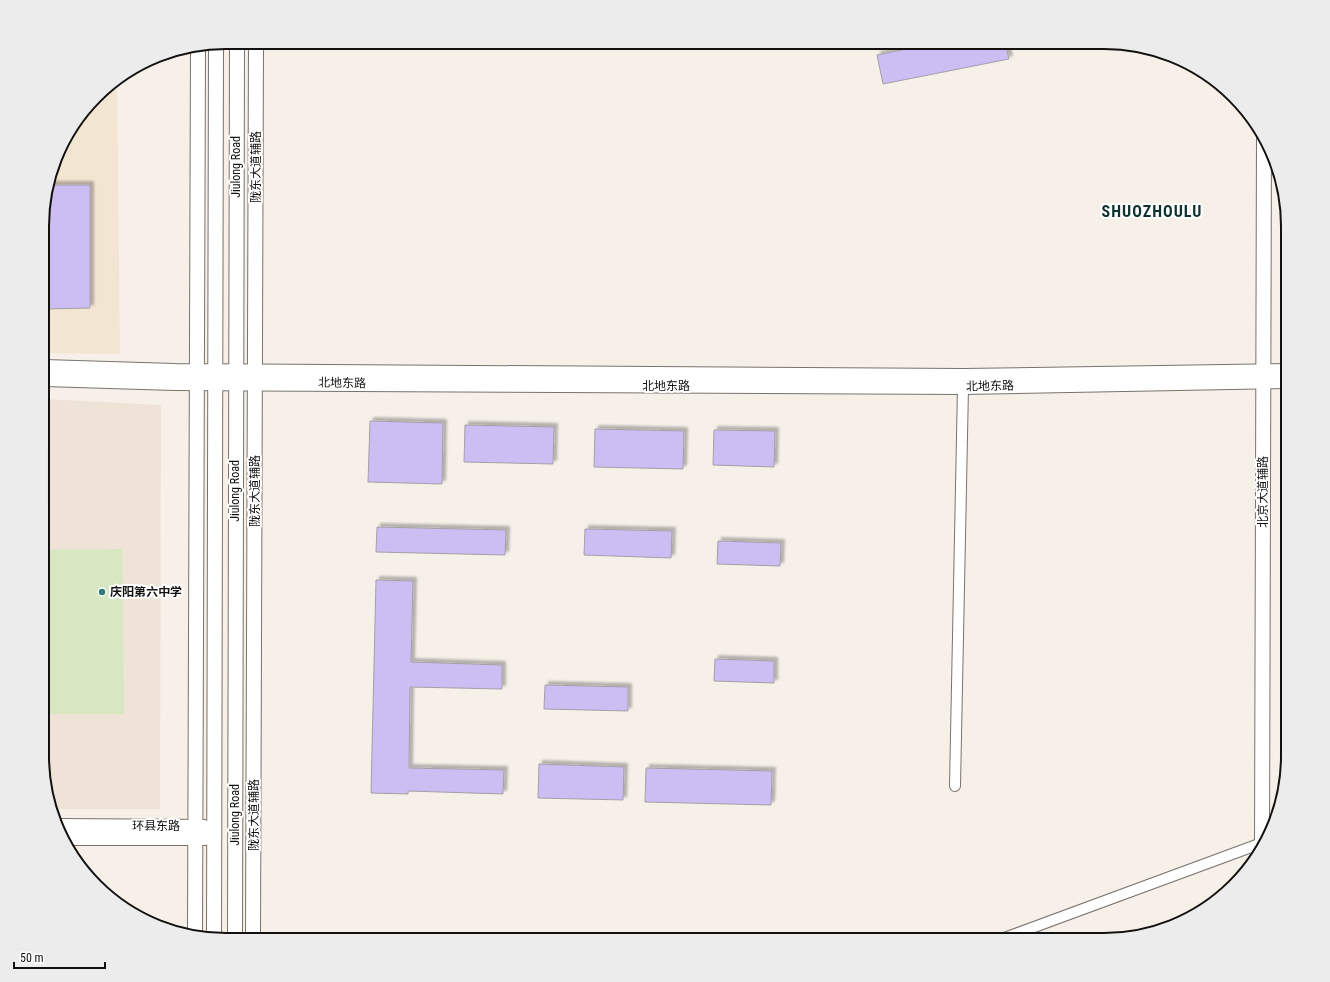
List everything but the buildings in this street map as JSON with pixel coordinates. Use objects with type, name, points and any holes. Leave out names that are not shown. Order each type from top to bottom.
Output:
[{"type":"street","name":"Jiulong Road","points":[[214,933],[216,49]]},
{"type":"street","name":"Jiulong Road","points":[[235,933],[237,49]]},
{"type":"street","name":"陇东大道辅路","points":[[254,933],[256,49]]},
{"type":"street","points":[[195,930],[198,51]]},
{"type":"street","name":"北京大道辅路","points":[[1262,836],[1264,150]]},
{"type":"street","name":"北地东路","points":[[49,367],[197,377]]},
{"type":"street","name":"北地东路","points":[[255,377],[962,387],[1264,377],[1281,373]]},
{"type":"street","name":"北地东路","points":[[49,379],[197,377],[963,376],[1264,377],[1281,381]]},
{"type":"street","points":[[956,786],[962,387]]},
{"type":"street","name":"环县东路","points":[[63,826],[215,833],[254,833]]},
{"type":"street","name":"环县东路","points":[[69,838],[195,832]]},
{"type":"street","points":[[1018,933],[1255,847]]},
{"type":"shaded area","points":[[117,87],[120,354],[49,353],[49,214],[52,191],[62,158],[73,137],[93,109]]},
{"type":"shaded area","name":"庆阳第六中学","points":[[49,399],[161,405],[160,809],[57,809],[52,791],[49,768]]},
{"type":"green space","points":[[122,549],[124,714],[49,714],[49,550]]},
{"type":"place","name":"庆阳第六中学","points":[[102,592]]},
{"type":"district","name":"SHUOZHOULU","points":[[1152,211]]}]
